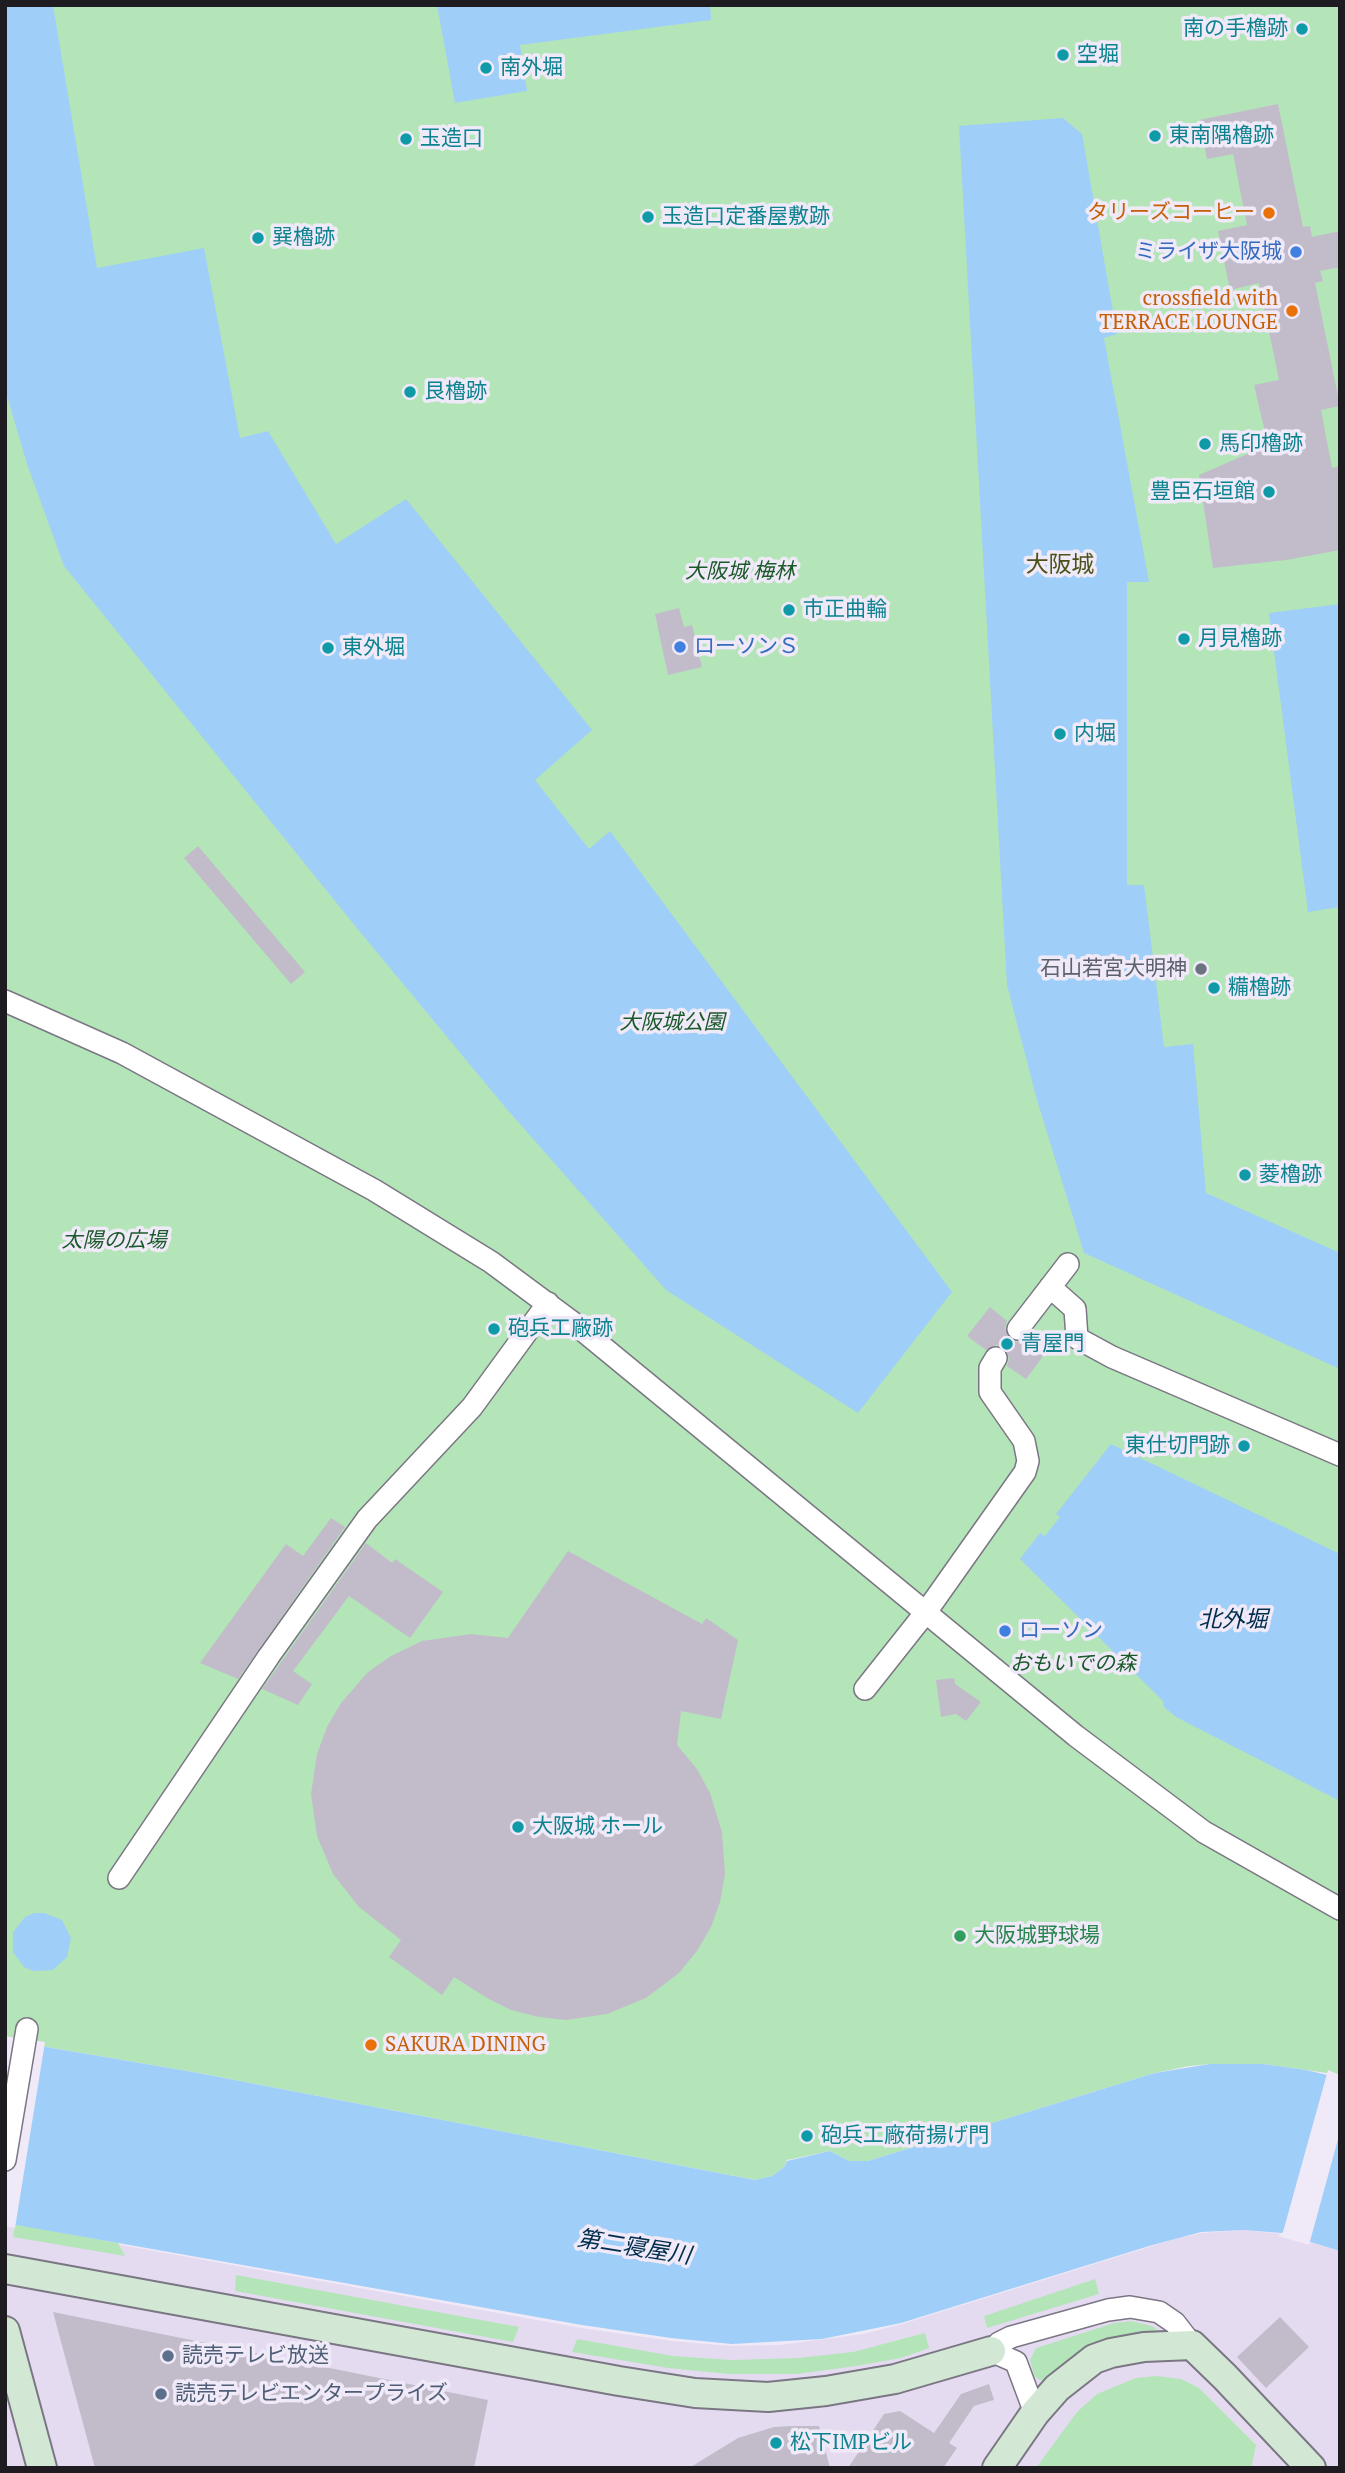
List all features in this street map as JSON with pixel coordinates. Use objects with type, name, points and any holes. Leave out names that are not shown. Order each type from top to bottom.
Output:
[{"type":"street","points":[[5,1002],[122,1053],[374,1190],[491,1262],[548,1303],[1076,1736],[1204,1832],[1340,1909]]},
{"type":"street","points":[[1018,1329],[1068,1264]]},
{"type":"street","points":[[1049,1287],[1074,1309],[1077,1338],[1112,1357],[1340,1455]]},
{"type":"street","points":[[119,1878],[269,1656],[367,1519],[472,1407],[548,1303]]},
{"type":"street","points":[[865,1689],[926,1612],[1026,1472],[1028,1461],[1024,1441],[990,1392],[990,1368],[996,1358]]},
{"type":"street","points":[[5,2160],[27,2029]]},
{"type":"street","points":[[5,2269],[619,2381],[695,2393],[768,2397],[817,2393],[895,2379],[991,2351],[1011,2337],[1108,2310],[1130,2307],[1159,2312],[1175,2323],[1192,2345],[1311,2468]]},
{"type":"street","points":[[5,2331],[42,2468]]},
{"type":"street","points":[[998,2468],[1035,2413],[1057,2388],[1094,2359],[1144,2347],[1192,2345]]},
{"type":"street","points":[[991,2351],[1016,2362],[1035,2413]]},
{"type":"shaded area","points":[[5,2224],[581,2328],[731,2346],[780,2345],[863,2334],[1202,2233],[1244,2230],[1282,2234],[1340,2251],[1340,2468],[5,2468]]},
{"type":"green space","name":"大阪城公園","points":[[5,5],[1340,5],[1340,2078],[1327,2073],[1263,2064],[1189,2066],[1155,2073],[868,2161],[849,2161],[830,2151],[787,2160],[784,2167],[772,2176],[755,2180],[193,2072],[5,2040]]},
{"type":"green space","points":[[15,2224],[118,2243],[125,2256],[13,2237]]},
{"type":"green space","points":[[236,2275],[519,2327],[513,2342],[235,2291]]},
{"type":"green space","points":[[1095,2279],[1099,2294],[987,2328],[984,2316]]},
{"type":"green space","points":[[1131,2321],[1152,2326],[1162,2333],[1144,2333],[1112,2339],[1045,2381],[1034,2375],[1030,2360],[1036,2348],[1114,2323]]},
{"type":"green space","points":[[925,2333],[929,2348],[901,2358],[797,2374],[729,2374],[668,2368],[572,2352],[577,2339],[673,2356],[731,2360],[798,2358],[853,2352]]},
{"type":"green space","points":[[1157,2376],[1181,2379],[1199,2388],[1256,2445],[1251,2468],[1036,2468],[1077,2412],[1097,2394],[1136,2378]]},
{"type":"water","name":"東外堀","points":[[5,5],[53,5],[97,268],[204,248],[240,438],[268,431],[336,544],[406,499],[592,730],[535,780],[589,849],[610,831],[952,1292],[858,1413],[666,1290],[505,1107],[64,566],[27,464],[5,389]]},
{"type":"water","name":"南外堀","points":[[437,5],[710,5],[711,20],[520,45],[527,91],[455,103]]},
{"type":"water","name":"内堀","points":[[1063,118],[1082,134],[1117,334],[1104,338],[1149,582],[1127,582],[1127,885],[1144,885],[1164,1047],[1193,1044],[1206,1193],[1340,1253],[1340,1369],[1084,1253],[1037,1100],[1007,985],[959,126]]},
{"type":"water","points":[[1340,604],[1340,907],[1308,912],[1269,613]]},
{"type":"water","name":"北外堀","points":[[1111,1444],[1340,1554],[1340,1801],[1176,1717],[1020,1559],[1040,1533],[1045,1536],[1060,1517],[1056,1514]]},
{"type":"water","points":[[44,1913],[62,1920],[71,1938],[67,1957],[53,1970],[33,1971],[24,1967],[13,1952],[13,1932],[25,1917]]},
{"type":"water","name":"第二寝屋川","points":[[5,2040],[193,2072],[755,2180],[772,2176],[784,2167],[787,2161],[830,2151],[849,2161],[868,2161],[1155,2073],[1210,2064],[1263,2064],[1306,2070],[1340,2078],[1340,2251],[1281,2233],[1244,2230],[1201,2232],[901,2323],[822,2339],[732,2344],[582,2325],[5,2223]]},
{"type":"pier","points":[[5,2036],[45,2042],[15,2228],[5,2226]]},
{"type":"pier","points":[[1328,2070],[1340,2075],[1340,2132],[1309,2245],[1278,2236],[1283,2232]]},
{"type":"building","points":[[1278,104],[1303,227],[1310,226],[1312,237],[1340,231],[1340,267],[1320,271],[1323,281],[1315,283],[1340,406],[1321,410],[1332,468],[1340,466],[1340,550],[1286,560],[1213,568],[1199,475],[1268,445],[1254,385],[1279,380],[1259,283],[1230,290],[1218,231],[1247,225],[1233,154],[1207,159],[1199,120]]},
{"type":"building","name":"ローソンＳ","points":[[679,608],[684,627],[692,625],[702,667],[668,675],[655,614]]},
{"type":"building","points":[[198,846],[305,972],[291,984],[184,858]]},
{"type":"building","name":"青屋門","points":[[990,1307],[1007,1321],[1005,1328],[1010,1339],[1017,1342],[1028,1337],[1046,1352],[1026,1379],[1007,1366],[1009,1358],[1003,1347],[996,1345],[986,1350],[967,1336]]},
{"type":"building","points":[[331,1518],[345,1527],[238,1679],[200,1663],[286,1544],[303,1556]]},
{"type":"building","points":[[366,1543],[392,1563],[395,1559],[443,1592],[410,1638],[349,1596],[293,1671],[312,1684],[298,1705],[262,1689]]},
{"type":"building","name":"大阪城 ホール","points":[[568,1551],[702,1624],[706,1618],[738,1640],[721,1719],[681,1711],[677,1745],[697,1769],[710,1793],[722,1832],[725,1874],[720,1902],[711,1927],[697,1951],[679,1973],[646,1998],[607,2014],[566,2020],[511,2010],[454,1977],[442,1995],[389,1957],[401,1940],[359,1907],[333,1874],[317,1836],[311,1794],[317,1754],[327,1727],[341,1703],[368,1672],[391,1656],[422,1641],[471,1634],[508,1638]]},
{"type":"building","points":[[954,1678],[955,1684],[981,1702],[966,1721],[956,1714],[941,1717],[936,1680]]},
{"type":"building","name":"読売テレビ放送","points":[[53,2312],[488,2400],[474,2468],[95,2468]]},
{"type":"building","points":[[1280,2317],[1309,2347],[1266,2388],[1237,2357]]},
{"type":"building","points":[[989,2384],[994,2400],[974,2406],[949,2443],[957,2448],[943,2468],[848,2468],[884,2414],[900,2411],[934,2433],[961,2394]]},
{"type":"building","name":"松下IMPビル","points":[[819,2426],[830,2468],[689,2468],[738,2438],[774,2427]]},
{"type":"place","name":"南の手櫓跡","points":[[1302,29]]},
{"type":"place","name":"空堀","points":[[1063,55]]},
{"type":"place","name":"南外堀","points":[[486,68]]},
{"type":"place","name":"東南隅櫓跡","points":[[1155,136]]},
{"type":"place","name":"玉造口","points":[[406,139]]},
{"type":"place","name":"タリーズコーヒー","points":[[1269,213]]},
{"type":"place","name":"玉造口定番屋敷跡","points":[[648,217]]},
{"type":"place","name":"巽櫓跡","points":[[258,238]]},
{"type":"place","name":"ミライザ大阪城","points":[[1296,252]]},
{"type":"place","name":"crossfield with TERRACE LOUNGE","points":[[1292,311]]},
{"type":"place","name":"艮櫓跡","points":[[410,392]]},
{"type":"place","name":"馬印櫓跡","points":[[1205,444]]},
{"type":"place","name":"豊臣石垣館","points":[[1269,492]]},
{"type":"place","name":"市正曲輪","points":[[789,610]]},
{"type":"place","name":"月見櫓跡","points":[[1184,639]]},
{"type":"place","name":"ローソンＳ","points":[[680,647]]},
{"type":"place","name":"東外堀","points":[[328,648]]},
{"type":"place","name":"内堀","points":[[1060,734]]},
{"type":"place","name":"石山若宮大明神","points":[[1201,969]]},
{"type":"place","name":"糒櫓跡","points":[[1214,988]]},
{"type":"place","name":"菱櫓跡","points":[[1245,1175]]},
{"type":"place","name":"砲兵工廠跡","points":[[494,1329]]},
{"type":"place","name":"青屋門","points":[[1007,1344]]},
{"type":"place","name":"東仕切門跡","points":[[1244,1446]]},
{"type":"place","name":"ローソン","points":[[1005,1631]]},
{"type":"place","name":"大阪城 ホール","points":[[518,1827]]},
{"type":"place","name":"大阪城野球場","points":[[960,1936]]},
{"type":"place","name":"SAKURA DINING","points":[[371,2045]]},
{"type":"place","name":"砲兵工廠荷揚げ門","points":[[807,2136]]},
{"type":"place","name":"読売テレビ放送","points":[[168,2356]]},
{"type":"place","name":"読売テレビエンタープライズ","points":[[161,2394]]},
{"type":"place","name":"松下IMPビル","points":[[776,2443]]},
{"type":"district","name":"大阪城","points":[[1060,565]]},
{"type":"park label","name":"大阪城 梅林","points":[[740,572]]},
{"type":"park label","name":"太陽の広場","points":[[114,1241]]},
{"type":"park label","name":"おもいでの森","points":[[1073,1664]]}]
